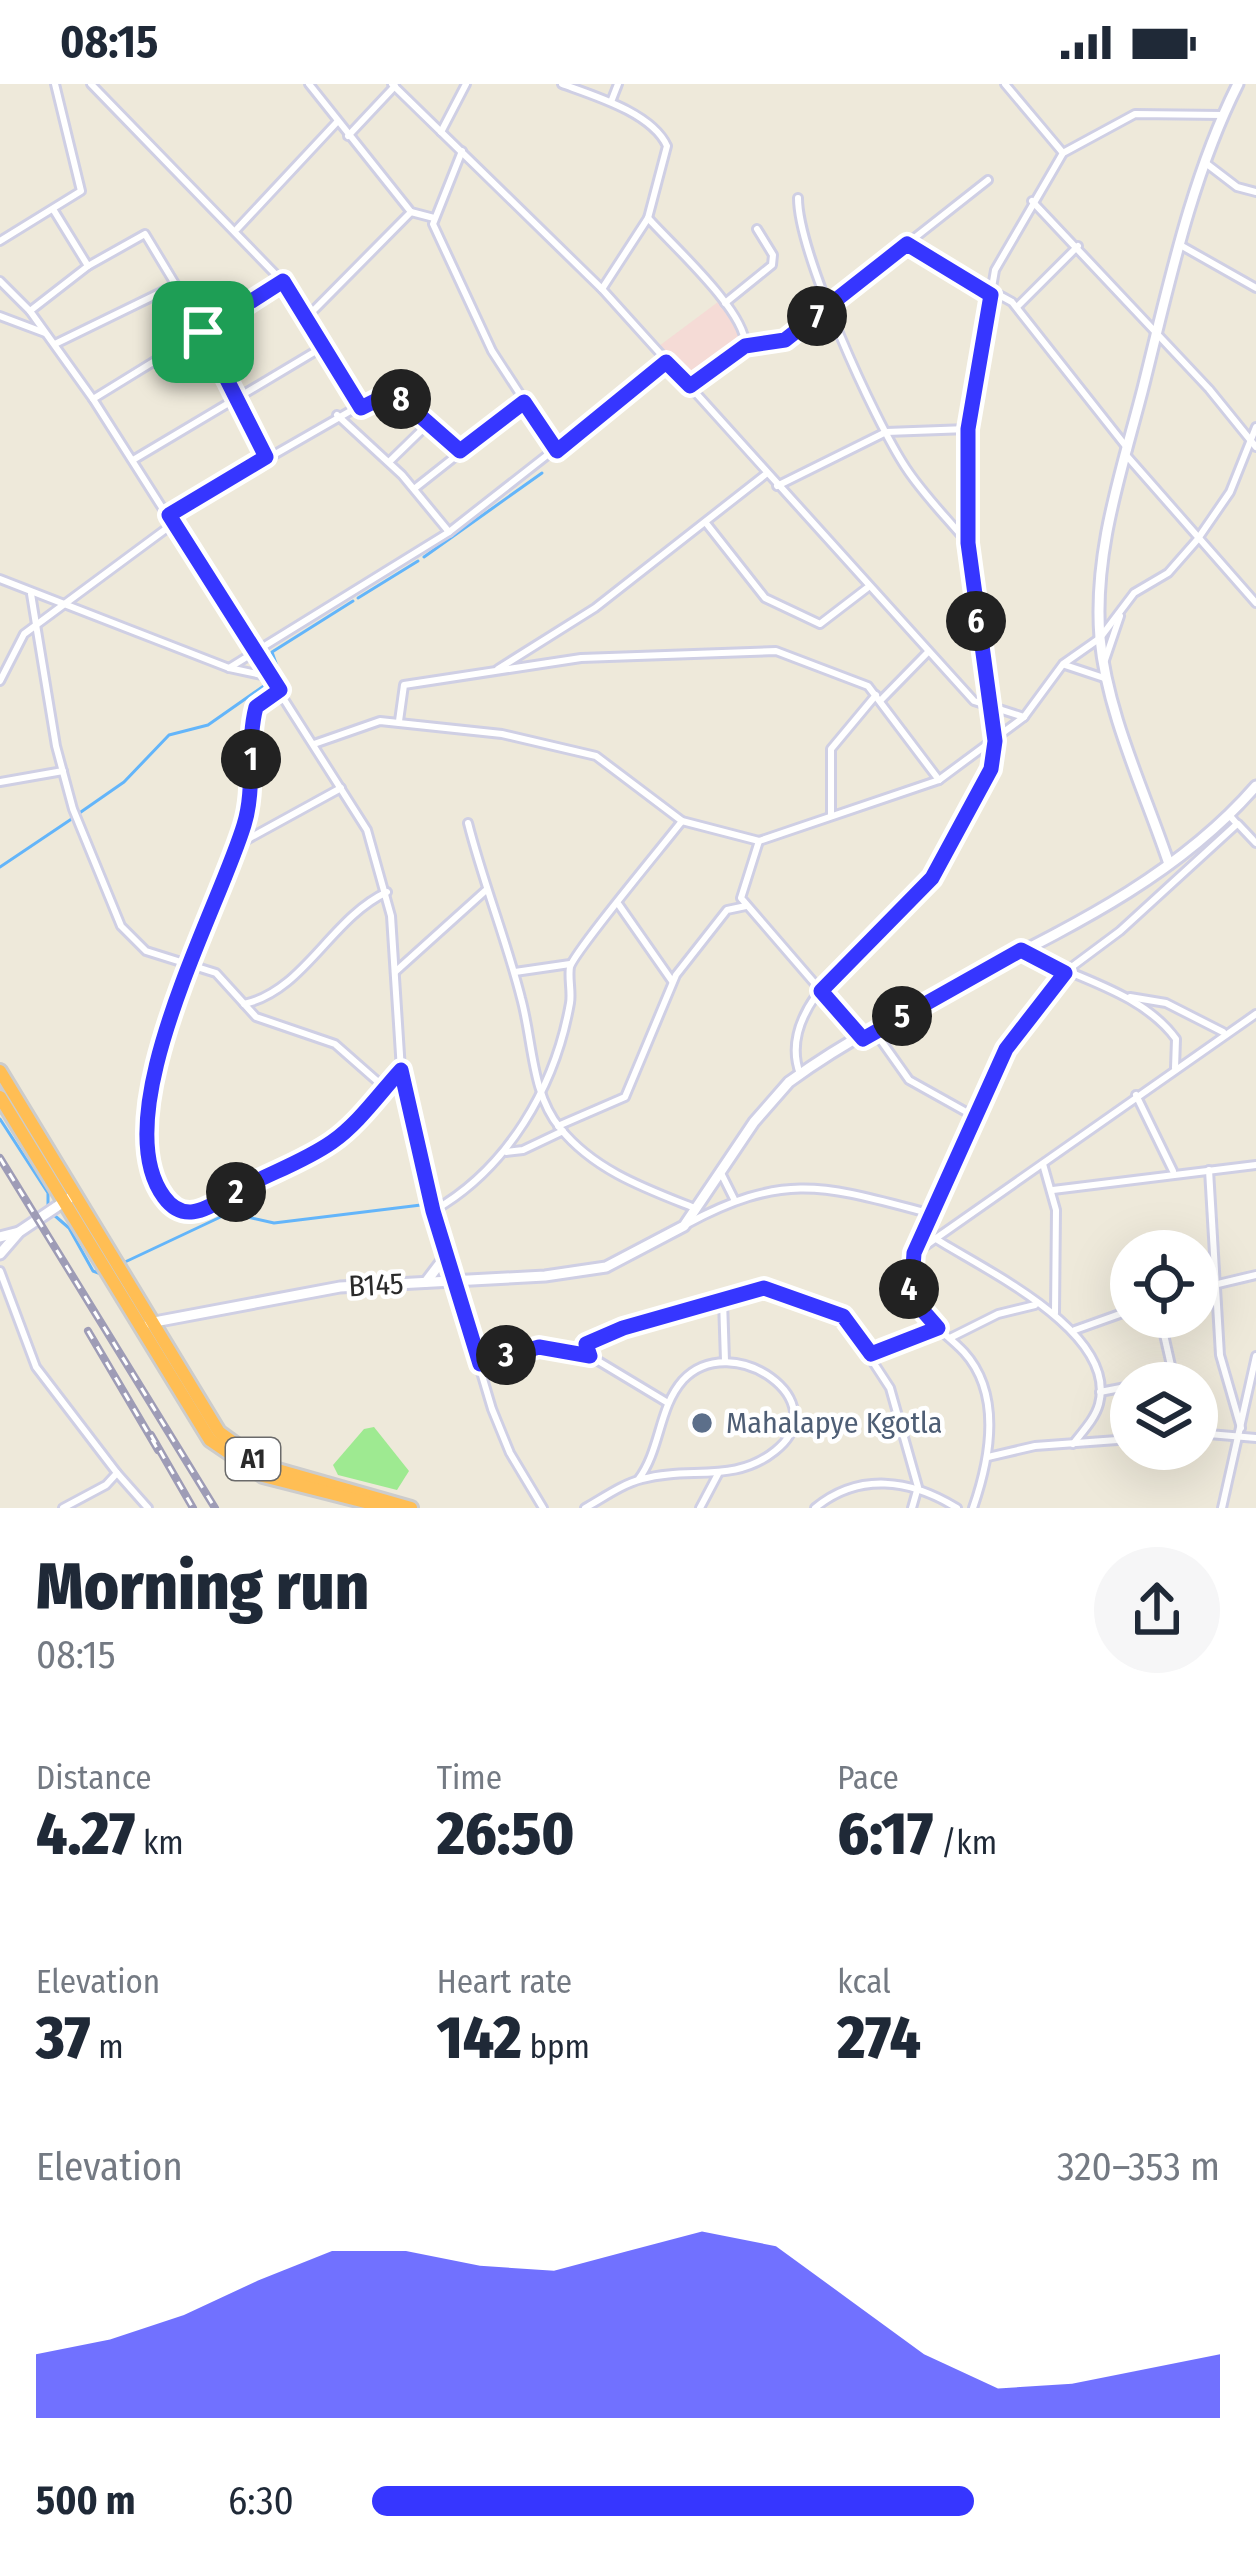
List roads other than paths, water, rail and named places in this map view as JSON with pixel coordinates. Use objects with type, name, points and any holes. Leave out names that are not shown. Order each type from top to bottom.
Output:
[{"type":"highway","name":"A1","points":[[0,1071],[70,1198],[197,1404],[245,1455],[293,1477],[411,1508]]},
{"type":"highway","name":"A1","points":[[0,1097],[70,1198]]},
{"type":"highway","name":"A1","points":[[147,1327],[198,1424],[238,1463],[290,1486],[389,1508]]},
{"type":"main road","points":[[1169,864],[1107,679],[1100,638],[1102,551],[1181,245],[1238,84]]},
{"type":"main road","points":[[684,1226],[692,1208],[775,1095],[800,1074],[1169,864],[1233,820],[1256,786]]},
{"type":"main road","points":[[0,1238],[19,1232],[70,1198]]},
{"type":"main road","name":"B145","points":[[147,1327],[340,1287],[456,1282],[606,1267],[684,1226]]},
{"type":"main road","points":[[1,1255],[19,1232]]},
{"type":"main road","points":[[425,1283],[448,1253]]},
{"type":"street","points":[[0,241],[81,191],[56,84]]},
{"type":"street","points":[[92,84],[238,229],[283,281],[361,408]]},
{"type":"street","points":[[309,84],[411,212],[434,218]]},
{"type":"street","points":[[441,132],[466,84]]},
{"type":"street","points":[[562,84],[611,102],[666,142],[648,218],[602,289]]},
{"type":"street","points":[[611,102],[618,84]]},
{"type":"street","points":[[1005,84],[1064,153]]},
{"type":"street","points":[[348,136],[394,85],[602,289],[928,652],[988,709],[1024,717]]},
{"type":"street","points":[[800,1074],[794,1039],[821,991],[932,878],[988,778],[995,741],[968,543],[968,429],[999,259],[1064,153],[1135,113],[1204,110],[1224,115]]},
{"type":"street","points":[[238,229],[337,122]]},
{"type":"street","points":[[462,151],[434,218],[492,351],[557,451]]},
{"type":"street","points":[[1207,164],[1237,187],[1256,192]]},
{"type":"street","points":[[690,386],[745,346],[785,340],[988,180]]},
{"type":"street","points":[[798,198],[830,307],[886,432],[910,473],[968,543]]},
{"type":"street","points":[[1032,201],[1078,246],[1254,445]]},
{"type":"street","points":[[53,209],[88,266]]},
{"type":"street","points":[[308,316],[411,212]]},
{"type":"street","points":[[648,218],[725,302],[746,333],[745,346]]},
{"type":"street","points":[[725,302],[772,266],[773,255],[757,230]]},
{"type":"street","points":[[30,311],[88,266],[145,234],[203,332],[266,457]]},
{"type":"street","points":[[907,244],[1017,308],[1197,540],[1256,603]]},
{"type":"street","points":[[1181,245],[1256,288]]},
{"type":"street","points":[[1017,308],[1078,246]]},
{"type":"street","points":[[0,280],[30,311],[93,399],[367,830],[387,892],[401,1070],[433,1211],[510,1453],[543,1508]]},
{"type":"street","points":[[93,399],[283,281]]},
{"type":"street","points":[[55,344],[176,285]]},
{"type":"street","points":[[0,316],[48,335]]},
{"type":"street","points":[[133,460],[326,345]]},
{"type":"street","points":[[230,668],[449,532],[666,362]]},
{"type":"street","points":[[0,680],[24,634],[38,623],[172,519],[337,416],[393,392],[460,451]]},
{"type":"street","points":[[414,489],[524,402]]},
{"type":"street","points":[[337,416],[389,462],[449,532]]},
{"type":"street","points":[[389,462],[428,424]]},
{"type":"street","points":[[314,744],[358,726],[399,721],[502,734],[596,756],[682,820],[759,841],[939,780],[1024,717],[1063,664],[1100,638],[1134,593],[1168,573],[1197,540],[1230,492],[1254,445],[1256,428]]},
{"type":"street","points":[[777,486],[886,432],[968,429]]},
{"type":"street","points":[[494,671],[595,608],[766,473]]},
{"type":"street","points":[[706,523],[765,598],[820,624],[867,588]]},
{"type":"street","points":[[0,579],[230,668],[271,677]]},
{"type":"street","points":[[31,594],[73,809],[121,926],[146,951],[216,974],[268,1023],[335,1044],[385,1088]]},
{"type":"street","points":[[1104,663],[1121,612]]},
{"type":"street","points":[[399,721],[404,686],[632,653],[761,650],[860,680],[879,697],[939,780]]},
{"type":"street","points":[[831,816],[831,749],[928,652]]},
{"type":"street","points":[[1063,664],[1107,679]]},
{"type":"street","points":[[280,690],[262,701],[254,715],[246,816],[188,966],[156,1070],[149,1140],[156,1185],[179,1212],[206,1210],[305,1159],[344,1133],[401,1070]]},
{"type":"street","points":[[0,782],[63,771]]},
{"type":"street","points":[[236,846],[341,788]]},
{"type":"street","points":[[433,1211],[478,1184],[506,1152],[539,1091],[571,1000],[571,964],[682,820]]},
{"type":"street","points":[[973,1508],[988,1457],[989,1415],[982,1384],[969,1357],[911,1297],[914,1253],[1006,1049],[1065,973],[1120,931],[1233,820],[1256,844]]},
{"type":"street","points":[[468,823],[485,891],[514,972],[539,1091],[560,1129],[613,1173],[692,1208]]},
{"type":"street","points":[[759,841],[740,891],[746,906],[773,930],[863,1039]]},
{"type":"street","points":[[395,972],[485,891]]},
{"type":"street","points":[[244,1004],[275,993],[362,904],[387,892]]},
{"type":"street","points":[[619,905],[672,982]]},
{"type":"street","points":[[506,1152],[523,1150],[625,1097],[672,982],[727,910],[746,906]]},
{"type":"street","points":[[1021,950],[1126,997],[1166,1003],[1223,1033]]},
{"type":"street","points":[[514,972],[571,964]]},
{"type":"street","points":[[1126,997],[1177,1039],[1175,1068]]},
{"type":"street","points":[[914,1253],[1256,1014]]},
{"type":"street","points":[[875,1032],[909,1079],[977,1118]]},
{"type":"street","points":[[1136,1095],[1173,1171]]},
{"type":"street","points":[[1043,1164],[1053,1190],[1055,1314]]},
{"type":"street","points":[[1053,1190],[1173,1171],[1256,1165]]},
{"type":"street","points":[[1209,1170],[1212,1230]]},
{"type":"street","points":[[719,1171],[734,1198]]},
{"type":"street","points":[[684,1226],[734,1198],[818,1185],[932,1214]]},
{"type":"street","points":[[936,1239],[1075,1330],[1100,1392],[1094,1415],[1073,1444]]},
{"type":"street","points":[[0,1271],[16,1317]]},
{"type":"street","points":[[1218,1283],[1256,1275]]},
{"type":"street","points":[[0,1288],[59,1404],[148,1508]]},
{"type":"street","points":[[590,1356],[586,1344],[602,1336],[764,1288],[843,1316],[871,1354],[896,1404],[917,1487],[912,1508]]},
{"type":"street","points":[[722,1300],[725,1361]]},
{"type":"street","points":[[950,1338],[998,1314],[1037,1304]]},
{"type":"street","points":[[1218,1317],[1228,1400],[1240,1431]]},
{"type":"street","points":[[1075,1330],[1110,1318]]},
{"type":"street","points":[[871,1354],[938,1328]]},
{"type":"street","points":[[480,1364],[539,1347],[590,1356],[668,1402]]},
{"type":"street","points":[[1222,1508],[1256,1356]]},
{"type":"street","points":[[585,1508],[638,1480],[718,1474],[756,1463],[780,1448],[793,1416],[788,1393],[780,1383],[725,1361],[694,1371],[668,1402],[653,1456],[638,1480]]},
{"type":"street","points":[[1100,1392],[1110,1390]]},
{"type":"street","points":[[1218,1432],[1240,1431],[1256,1438]]},
{"type":"street","points":[[988,1457],[1110,1441]]},
{"type":"street","points":[[63,1508],[117,1473]]},
{"type":"street","points":[[700,1508],[718,1474]]},
{"type":"street","points":[[815,1508],[854,1484],[917,1487],[957,1508]]},
{"type":"waterway","points":[[424,557],[542,473]]},
{"type":"waterway","points":[[358,598],[418,561]]},
{"type":"waterway","points":[[280,675],[272,652],[353,601]]},
{"type":"waterway","points":[[78,814],[124,782],[169,735],[208,725],[268,683]]},
{"type":"waterway","points":[[0,867],[73,818]]},
{"type":"waterway","points":[[0,1119],[48,1193],[48,1207]]},
{"type":"waterway","points":[[125,1262],[229,1213],[274,1223],[421,1205]]},
{"type":"waterway","points":[[54,1215],[69,1228],[93,1271],[101,1274]]},
{"type":"railway","points":[[0,1158],[215,1508]]},
{"type":"railway","points":[[88,1331],[158,1450]]},
{"type":"railway","points":[[151,1435],[193,1508]]},
{"type":"place","name":"Mahalapye Kgotla","points":[[702,1423]]}]
